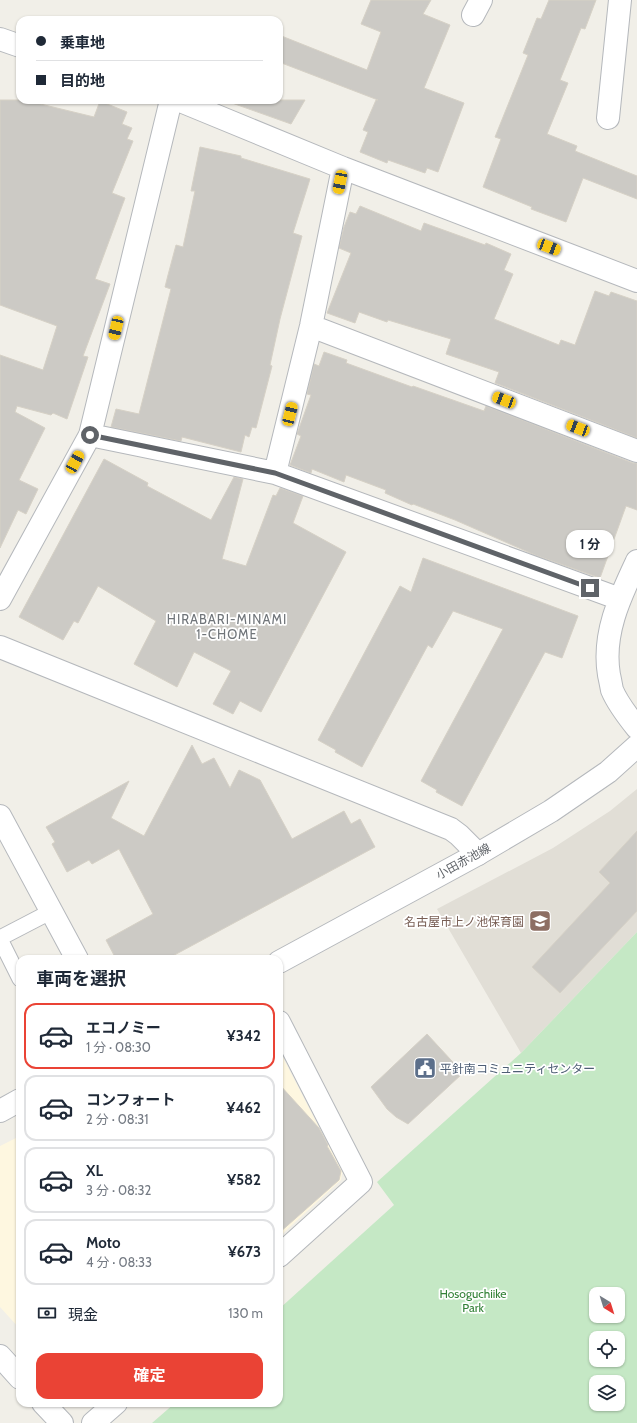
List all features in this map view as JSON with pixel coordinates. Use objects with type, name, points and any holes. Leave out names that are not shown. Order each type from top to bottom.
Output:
[{"type":"street","points":[[608,118],[620,0]]},
{"type":"street","points":[[0,39],[16,45]]},
{"type":"street","points":[[0,599],[90,435],[170,104]]},
{"type":"street","points":[[188,104],[343,168],[637,281]]},
{"type":"street","points":[[275,473],[311,326],[343,168]]},
{"type":"street","points":[[311,326],[637,451]]},
{"type":"street","points":[[90,435],[275,473],[620,598]]},
{"type":"street","points":[[637,561],[620,598],[609,634],[607,660],[612,689],[637,728]]},
{"type":"street","points":[[0,647],[451,829],[459,834],[478,854]]},
{"type":"street","name":"小田赤池線","points":[[283,960],[478,854],[551,811],[608,772],[637,746]]},
{"type":"street","points":[[0,816],[76,955]]},
{"type":"street","points":[[283,1030],[361,1182],[283,1252]]},
{"type":"street","points":[[0,1111],[16,1102]]},
{"type":"street","points":[[0,1356],[16,1374]]},
{"type":"street","points":[[47,1407],[62,1423]]},
{"type":"street","points":[[93,1423],[111,1407]]},
{"type":"lane","points":[[16,974],[4,958],[0,938],[52,911]]},
{"type":"shaded area","name":"名古屋市上ノ池保育園","points":[[637,789],[637,932],[521,1053],[437,909],[553,848],[610,811]]},
{"type":"shaded area","points":[[283,1058],[324,1137],[343,1169],[341,1180],[283,1233]]},
{"type":"shaded area","points":[[16,1138],[16,1325],[0,1307],[0,1146]]},
{"type":"green space","name":"Hosoguchiike Park","points":[[637,932],[637,1423],[152,1423],[170,1407],[283,1407],[283,1305],[394,1205],[377,1182],[521,1053]]},
{"type":"building","points":[[371,0],[431,0],[423,14],[450,25],[424,88],[464,103],[438,172],[427,168],[425,173],[388,160],[387,163],[360,152],[368,132],[363,130],[376,100],[378,100],[283,64],[283,37],[367,70],[381,32],[361,24]]},
{"type":"building","points":[[549,0],[596,0],[585,29],[581,28],[560,80],[568,83],[547,134],[577,146],[575,151],[637,176],[637,199],[583,178],[566,222],[531,209],[532,207],[483,187],[501,139],[495,137],[528,55],[523,53],[537,18],[541,19]]},
{"type":"building","points":[[0,100],[16,100],[16,104],[40,104],[94,117],[99,104],[107,104],[127,112],[122,124],[132,128],[127,139],[133,141],[112,193],[125,198],[95,279],[110,284],[83,356],[88,357],[67,419],[53,413],[51,415],[17,406],[15,412],[45,428],[19,480],[38,489],[26,514],[18,510],[0,548],[0,355],[43,370],[57,326],[0,305]]},
{"type":"building","points":[[283,100],[305,100],[291,124],[235,104],[283,104]]},
{"type":"building","points":[[200,147],[241,156],[241,158],[310,179],[293,233],[302,236],[280,319],[270,365],[272,366],[256,428],[252,427],[249,437],[245,435],[241,452],[182,437],[181,441],[111,427],[116,409],[139,414],[171,289],[165,287],[168,275],[176,245],[183,247],[195,191],[191,191]]},
{"type":"building","points":[[360,206],[421,231],[424,223],[485,245],[486,243],[511,254],[504,270],[513,274],[494,319],[559,345],[561,340],[575,345],[595,291],[609,296],[611,292],[637,301],[637,438],[495,383],[499,372],[446,354],[451,339],[388,320],[387,322],[359,312],[355,323],[327,313],[351,253],[339,248],[344,227],[350,212],[356,214]]},
{"type":"building","points":[[324,352],[347,360],[346,363],[412,387],[413,386],[484,411],[486,406],[633,463],[637,463],[637,510],[626,506],[600,578],[535,555],[455,520],[413,504],[412,505],[385,493],[386,490],[346,475],[344,482],[312,469],[311,473],[290,465],[301,436],[297,434],[311,395],[307,394],[314,364],[319,366]]},
{"type":"building","points":[[104,459],[148,483],[147,486],[211,520],[234,477],[243,479],[222,559],[246,566],[273,495],[276,496],[280,488],[303,496],[293,523],[346,552],[261,712],[240,701],[233,714],[213,704],[231,671],[194,652],[177,687],[134,664],[156,621],[98,586],[78,623],[74,621],[63,640],[19,617]]},
{"type":"building","points":[[423,558],[578,616],[562,658],[545,652],[462,806],[436,792],[437,790],[421,781],[503,629],[453,611],[432,648],[428,645],[362,767],[335,752],[336,750],[318,740],[400,586],[411,592]]},
{"type":"building","points":[[192,745],[202,764],[214,758],[230,788],[239,770],[260,780],[292,839],[344,811],[351,824],[360,819],[375,847],[174,955],[114,955],[106,940],[153,914],[119,849],[92,864],[89,860],[67,872],[52,844],[55,842],[46,827],[129,781],[111,818],[144,836]]},
{"type":"building","points":[[637,831],[637,911],[560,993],[532,967],[610,883],[599,872]]},
{"type":"building","points":[[427,1034],[463,1073],[408,1124],[396,1117],[387,1109],[371,1087]]},
{"type":"building","points":[[283,1088],[319,1128],[341,1171],[339,1180],[283,1229]]},
{"type":"place","name":"名古屋市上ノ池保育園","points":[[540,921]]},
{"type":"place","name":"平針南コミュニティセンター","points":[[425,1068]]},
{"type":"district","name":"HIRABARI-MINAMI 1-CHOME","points":[[227,626]]},
{"type":"route","points":[[90,435],[275,473],[590,588]]}]
